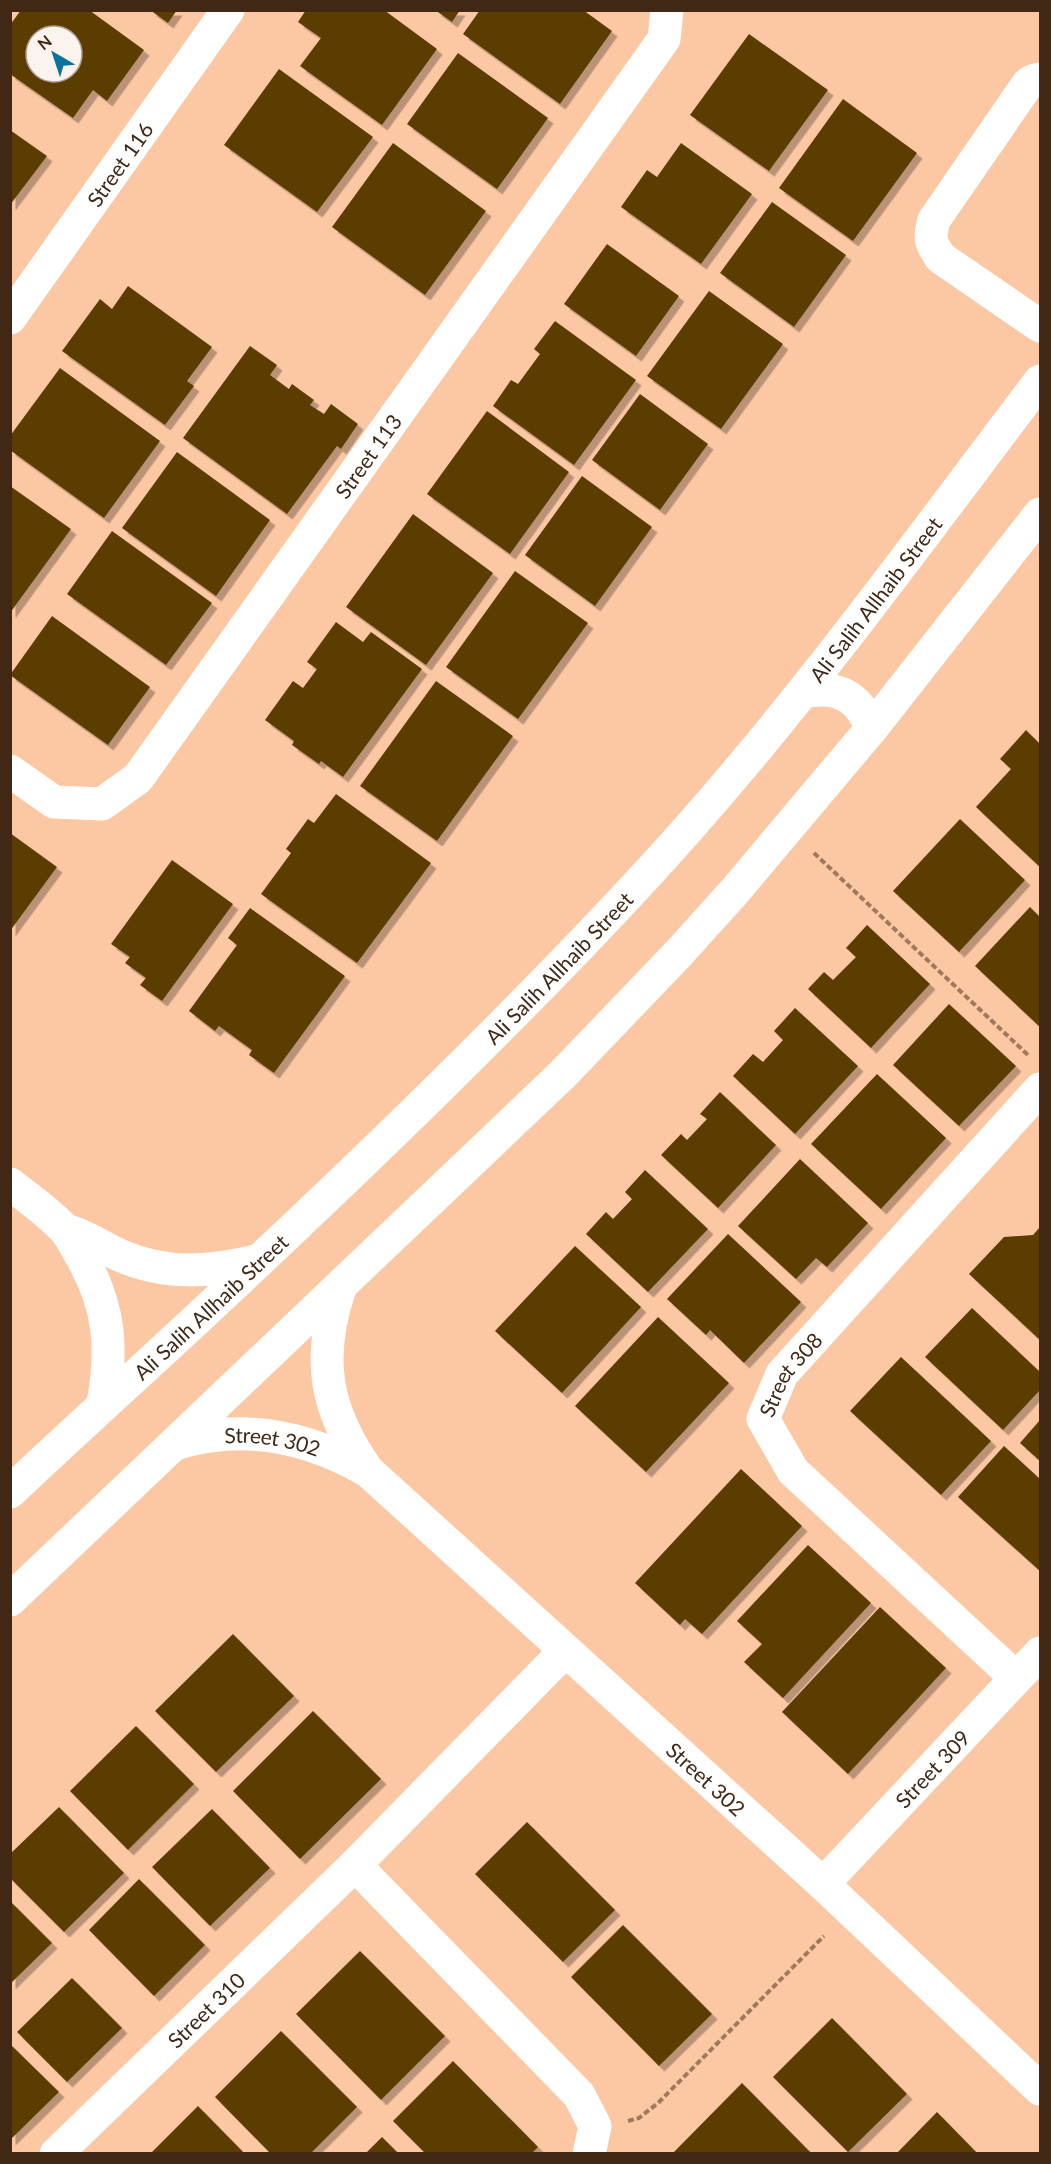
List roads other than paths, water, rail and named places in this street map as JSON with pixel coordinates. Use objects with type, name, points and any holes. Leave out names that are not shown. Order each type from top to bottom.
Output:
[{"type":"street","name":"Street 116","points":[[10,318],[228,10]]},
{"type":"street","name":"Street 113","points":[[10,771],[54,802],[102,804],[138,778],[664,39],[667,10]]},
{"type":"street","points":[[1041,79],[1032,81],[1027,86],[934,220],[930,233],[932,246],[941,258],[1041,326]]},
{"type":"street","name":"Ali Salih Allhaib Street","points":[[10,1492],[261,1260],[416,1112],[652,869],[804,692],[1041,381]]},
{"type":"street","points":[[10,1600],[571,1065],[678,954],[872,728],[1041,514]]},
{"type":"street","points":[[804,692],[821,689],[838,692],[853,700],[865,713],[872,728]]},
{"type":"street","name":"Street 308","points":[[1016,1678],[793,1471],[763,1419],[782,1374],[1036,1074]]},
{"type":"street","points":[[10,1184],[65,1230],[91,1274],[103,1305],[109,1338],[109,1371],[103,1404]]},
{"type":"street","points":[[65,1230],[83,1235],[117,1254],[143,1264],[172,1270],[202,1271],[261,1260]]},
{"type":"street","name":"Street 302","points":[[340,1287],[327,1337],[329,1388],[337,1418],[350,1446],[368,1471],[823,1884],[1041,2089]]},
{"type":"street","name":"Street 302","points":[[174,1444],[210,1436],[248,1434],[284,1437],[323,1449],[368,1471]]},
{"type":"street","name":"Street 310","points":[[56,2154],[355,1865],[565,1651]]},
{"type":"street","name":"Street 309","points":[[823,1884],[1041,1653]]},
{"type":"street","points":[[355,1865],[579,2095],[592,2140]]}]
